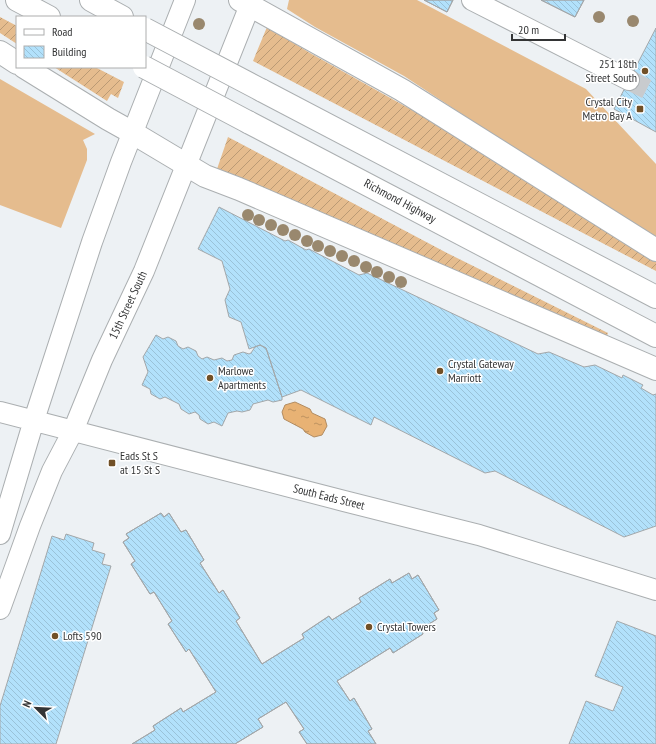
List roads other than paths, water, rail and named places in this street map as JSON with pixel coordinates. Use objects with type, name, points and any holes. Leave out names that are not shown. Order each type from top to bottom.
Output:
[{"type":"highway","points":[[17,0],[47,16]]},
{"type":"highway","points":[[91,0],[119,16]]},
{"type":"highway","points":[[247,2],[402,90],[656,250]]},
{"type":"highway","points":[[146,30],[656,297]]},
{"type":"highway","points":[[0,52],[16,62]]},
{"type":"highway","points":[[26,68],[205,176],[656,368]]},
{"type":"highway","name":"Richmond Highway","points":[[146,68],[656,336]]},
{"type":"main road","points":[[0,534],[34,420],[92,242],[185,0]]},
{"type":"main road","points":[[472,0],[629,80]]},
{"type":"main road","name":"15th Street South","points":[[0,609],[52,471],[73,431],[102,360],[144,271],[247,2]]},
{"type":"main road","name":"South Eads Street","points":[[0,412],[480,535],[656,590]]},
{"type":"water","points":[[295,402],[310,409],[312,413],[325,419],[327,426],[322,435],[314,437],[305,432],[303,429],[284,419],[282,412],[285,405]]},
{"type":"tunnel","points":[[629,80],[656,94]]},
{"type":"place","name":"251 18th Street South","points":[[645,71]]},
{"type":"place","name":"Crystal City Metro Bay A","points":[[640,109]]},
{"type":"place","name":"Crystal Gateway Marriott","points":[[440,371]]},
{"type":"place","name":"Marlowe Apartments","points":[[210,378]]},
{"type":"place","name":"Eads St S at 15 St S","points":[[112,463]]},
{"type":"place","name":"Crystal Towers","points":[[369,627]]},
{"type":"place","name":"Lofts 590","points":[[55,636]]}]
